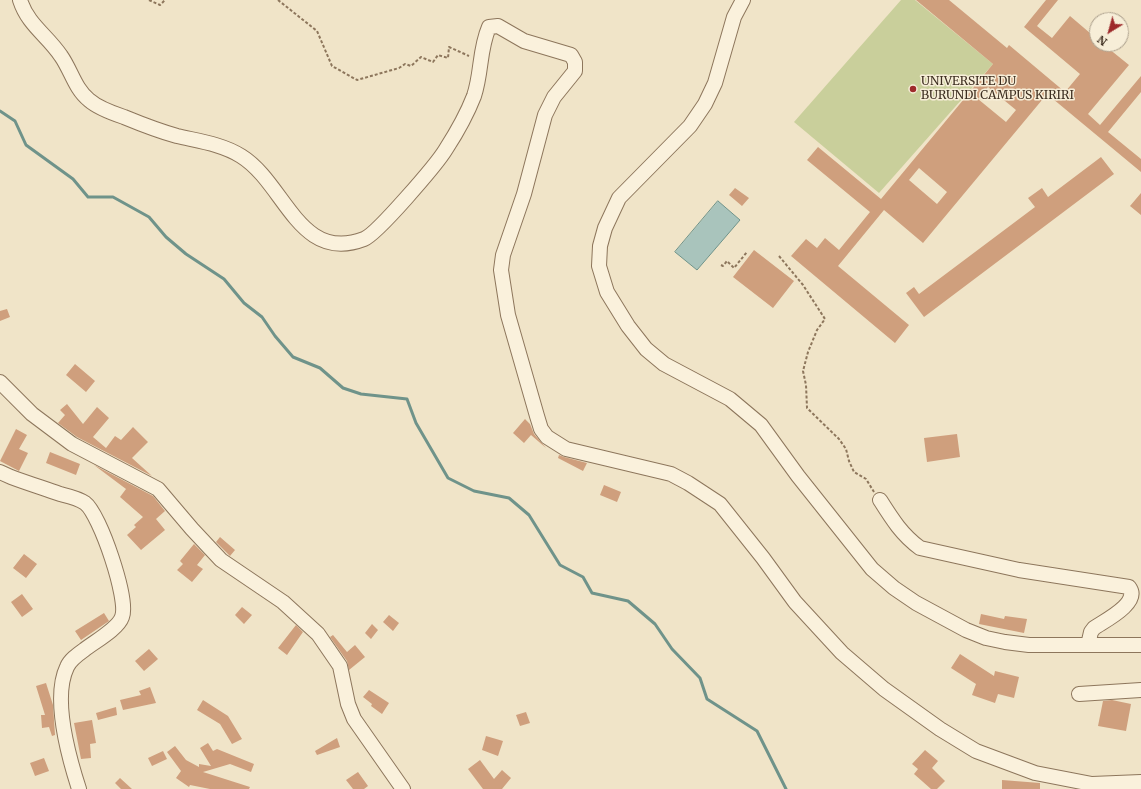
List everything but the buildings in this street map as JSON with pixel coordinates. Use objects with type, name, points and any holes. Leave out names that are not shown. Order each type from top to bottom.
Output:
[{"type":"street","points":[[20,0],[24,12],[31,23],[62,56],[79,89],[89,101],[108,111],[142,124],[174,135],[226,149],[241,156],[256,168],[268,181],[296,219],[311,235],[324,242],[338,244],[352,243],[366,238],[383,224],[446,150],[465,116],[474,94],[481,61],[481,48],[489,28],[494,26],[524,41],[571,55],[575,62],[575,71],[554,97],[545,115],[524,194],[503,255],[501,270],[508,315],[541,429],[547,437],[566,449],[671,474],[688,483],[720,504],[763,558],[795,602],[842,653],[907,707],[976,751],[1035,773],[1092,784],[1141,782]]},
{"type":"street","points":[[743,0],[734,17],[715,83],[705,104],[690,126],[619,198],[605,228],[600,246],[599,266],[607,292],[628,326],[646,349],[664,364],[730,398],[761,425],[798,476],[872,569],[894,588],[916,603],[966,630],[986,638],[1029,645],[1141,644]]},
{"type":"street","points":[[0,382],[32,414],[72,444],[158,489],[192,530],[221,560],[283,602],[318,634],[340,666],[348,704],[354,719],[403,789]]},
{"type":"street","points":[[0,472],[86,504],[99,524],[121,591],[124,609],[122,618],[116,626],[75,657],[67,667],[63,681],[61,698],[63,722],[70,759],[79,789]]},
{"type":"street","points":[[880,500],[896,526],[908,540],[920,548],[1019,570],[1129,587],[1137,594],[1139,598],[1134,607],[1094,628],[1091,632],[1088,645]]},
{"type":"street","points":[[1079,694],[1141,690]]},
{"type":"path","points":[[149,0],[160,5],[165,0]]},
{"type":"path","points":[[278,0],[317,31],[332,66],[357,80],[398,68],[405,64],[411,66],[421,57],[432,62],[438,55],[448,58],[449,47],[481,61]]},
{"type":"path","points":[[721,265],[723,266],[727,261],[734,268],[747,252]]},
{"type":"path","points":[[779,256],[803,285],[825,319],[817,330],[808,352],[803,371],[806,385],[807,408],[839,439],[846,449],[854,472],[866,480],[880,500]]},
{"type":"green space","points":[[901,0],[915,0],[993,64],[879,193],[794,122]]},
{"type":"water","points":[[718,201],[740,220],[697,270],[675,252]]},
{"type":"waterway","points":[[0,111],[15,121],[26,145],[73,179],[88,197],[113,197],[149,217],[166,237],[186,254],[224,279],[244,303],[262,317],[275,336],[293,357],[320,368],[343,388],[361,394],[407,399],[416,423],[448,478],[474,491],[509,498],[529,515],[560,565],[583,577],[592,593],[628,601],[655,624],[672,649],[700,678],[707,699],[757,731],[786,789]]},
{"type":"place","name":"UNIVERSITE DU BURUNDI CAMPUS KIRIRI","points":[[913,89]]}]
